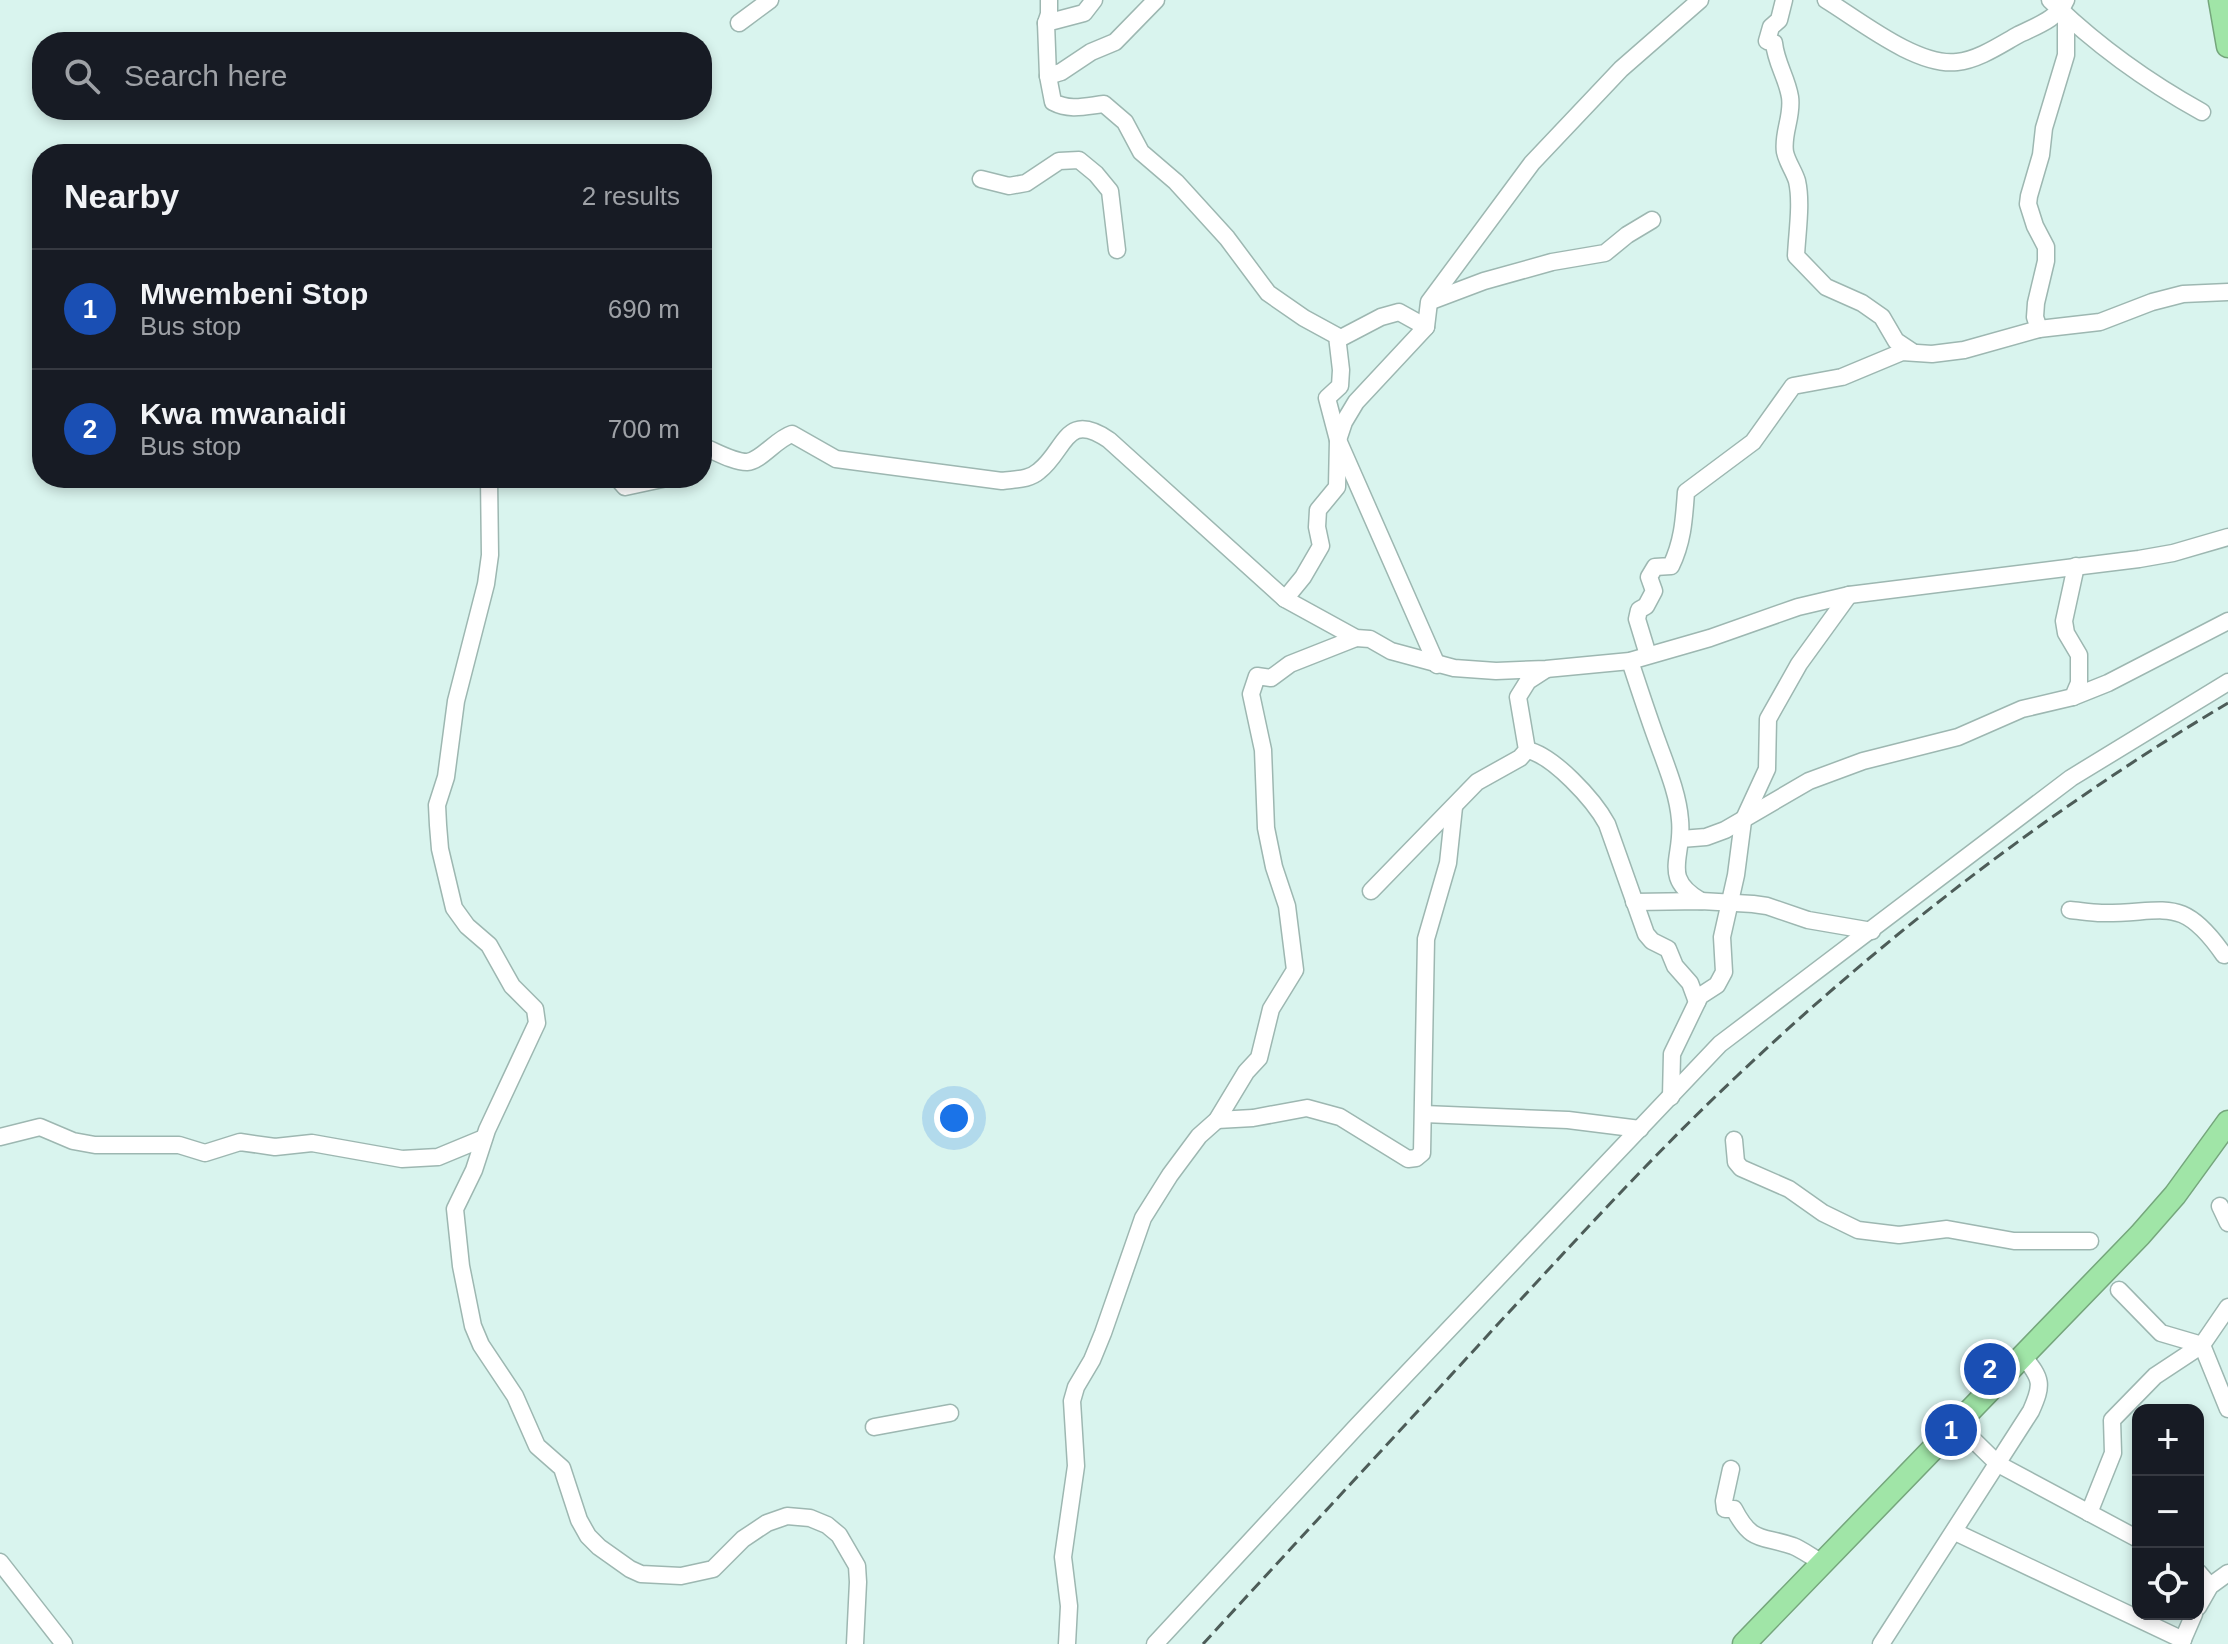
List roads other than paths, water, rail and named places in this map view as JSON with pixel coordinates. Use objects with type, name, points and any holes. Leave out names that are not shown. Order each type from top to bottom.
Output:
[{"type":"highway","points":[[2220,0],[2228,46]]},
{"type":"highway","points":[[1744,1644],[2175,1195],[2228,1122]]},
{"type":"street","points":[[739,23],[770,0]]},
{"type":"street","points":[[1049,0],[1046,23],[1048,76],[1053,102],[1058,106],[1080,109],[1104,104],[1122,118],[1141,152],[1176,182],[1227,238],[1268,293],[1339,339],[1340,386],[1327,398],[1338,440],[1437,665]]},
{"type":"street","points":[[1046,23],[1084,13],[1094,0]]},
{"type":"street","points":[[1048,76],[1115,42],[1156,0]]},
{"type":"street","points":[[1285,599],[1310,568],[1321,546],[1317,527],[1318,510],[1337,487],[1338,440],[1356,402],[1426,327],[1429,302],[1532,163],[1621,69],[1700,0]]},
{"type":"street","points":[[1784,0],[1779,20],[1771,27],[1767,41],[1774,43],[1791,103],[1785,154],[1796,178],[1799,194],[1796,256],[1826,287],[1862,303],[1882,317],[1896,341],[1911,351]]},
{"type":"street","points":[[1826,0],[1887,38],[1930,60],[1946,62],[1967,60],[1984,53],[2061,7]]},
{"type":"street","points":[[2039,329],[2035,317],[2036,303],[2046,261],[2046,247],[2028,204],[2041,155],[2044,128],[2066,55],[2061,7]]},
{"type":"street","points":[[2061,7],[2148,82],[2202,112]]},
{"type":"street","points":[[981,179],[1009,186],[1026,183],[1059,161],[1079,160],[1110,191],[1117,250]]},
{"type":"street","points":[[1429,302],[1484,281],[1538,266],[1605,253],[1652,220]]},
{"type":"street","points":[[1648,655],[1637,619],[1639,610],[1646,606],[1654,591],[1649,577],[1655,567],[1671,566],[1678,551],[1684,529],[1686,492],[1753,442],[1793,386],[1842,377],[1902,352],[1946,353],[2039,329],[2100,322],[2183,294],[2228,292]]},
{"type":"street","points":[[1339,339],[1381,317],[1399,312],[1426,327]]},
{"type":"street","points":[[712,450],[741,461],[750,461],[792,434],[836,459],[1002,481],[1025,479],[1040,471],[1061,442],[1072,432],[1085,429],[1109,440],[1285,599],[1356,638],[1370,639],[1391,651],[1437,665],[1496,671],[1630,661],[1798,607],[1849,595],[2173,553],[2228,537]]},
{"type":"street","points":[[489,488],[490,555],[486,584],[456,701],[446,777],[437,805],[440,849],[454,908],[467,926],[489,945],[512,986],[531,1004],[538,1018],[536,1029],[484,1138],[474,1170],[455,1209],[461,1266],[473,1326],[481,1345],[515,1396],[537,1446],[562,1468],[579,1520],[588,1536],[641,1574],[681,1576],[713,1569],[743,1539],[767,1523],[787,1516],[810,1518],[827,1525],[839,1535],[857,1566],[855,1644]]},
{"type":"street","points":[[2073,697],[2079,683],[2079,655],[2066,633],[2064,621],[2076,566]]},
{"type":"street","points":[[1671,1097],[1672,1054],[1703,992],[1717,985],[1724,972],[1722,937],[1731,904],[1743,821],[1767,769],[1768,719],[1799,664],[1849,595]]},
{"type":"street","points":[[1681,839],[1706,837],[1743,821],[1809,781],[1863,761],[1958,737],[2022,709],[2073,697],[2108,683],[2228,621]]},
{"type":"street","points":[[1067,1644],[1069,1606],[1063,1557],[1076,1466],[1072,1401],[1076,1387],[1103,1333],[1143,1218],[1170,1175],[1199,1136],[1217,1120],[1246,1072],[1259,1058],[1271,1009],[1295,970],[1287,906],[1268,838],[1263,750],[1251,694],[1257,676],[1271,678],[1290,664],[1356,638]]},
{"type":"street","points":[[1630,661],[1671,777],[1679,810],[1681,839],[1676,865],[1679,884],[1701,901]]},
{"type":"street","points":[[1527,750],[1518,697],[1528,681],[1546,669]]},
{"type":"street","points":[[1155,1644],[1720,1044],[2071,778],[2228,682]]},
{"type":"street","points":[[1371,891],[1477,782],[1520,758],[1527,750]]},
{"type":"street","points":[[1527,750],[1536,752],[1556,766],[1599,810],[1607,824],[1648,938],[1668,949],[1675,966],[1690,983],[1697,1002]]},
{"type":"street","points":[[1217,1120],[1253,1118],[1307,1108],[1340,1117],[1408,1159],[1422,1153],[1426,939],[1448,863],[1454,807]]},
{"type":"street","points":[[1634,902],[1701,901],[1767,906],[1808,920],[1872,931]]},
{"type":"street","points":[[2070,910],[2103,913],[2168,909],[2195,921],[2208,932],[2224,955]]},
{"type":"street","points":[[1424,1114],[1568,1120],[1640,1129]]},
{"type":"street","points":[[0,1137],[40,1127],[73,1141],[95,1145],[179,1145],[205,1153],[240,1142],[275,1147],[312,1143],[402,1159],[438,1157],[484,1138]]},
{"type":"street","points":[[1734,1140],[1736,1162],[1741,1168],[1789,1189],[1823,1213],[1858,1230],[1899,1235],[1947,1229],[2014,1241],[2090,1241]]},
{"type":"street","points":[[2220,1206],[2228,1223]]},
{"type":"street","points":[[2119,1290],[2161,1333],[2202,1345]]},
{"type":"street","points":[[2089,1513],[2113,1453],[2112,1420],[2155,1376],[2202,1345],[2228,1307]]},
{"type":"street","points":[[2202,1345],[2228,1409]]},
{"type":"street","points":[[1881,1644],[2031,1411],[2040,1385],[2038,1374],[2023,1356]]},
{"type":"street","points":[[874,1427],[950,1413]]},
{"type":"street","points":[[1957,1424],[1998,1464],[2132,1536]]},
{"type":"street","points":[[1731,1469],[1725,1491],[1725,1509],[1734,1509],[1744,1527],[1759,1537],[1797,1547],[1823,1563]]},
{"type":"street","points":[[1955,1532],[2182,1642],[2191,1620]]},
{"type":"street","points":[[0,1562],[64,1644]]},
{"type":"street","points":[[2204,1596],[2210,1586],[2228,1573]]},
{"type":"street","points":[[2204,1579],[2210,1586]]},
{"type":"railway","points":[[1203,1644],[1615,1198],[1706,1106],[1794,1024],[1911,924],[2034,830],[2162,743],[2228,703]]},
{"type":"place","name":"Kwa mwanaidi","points":[[1990,1369]]},
{"type":"place","name":"Mwembeni Stop","points":[[1951,1430]]}]
